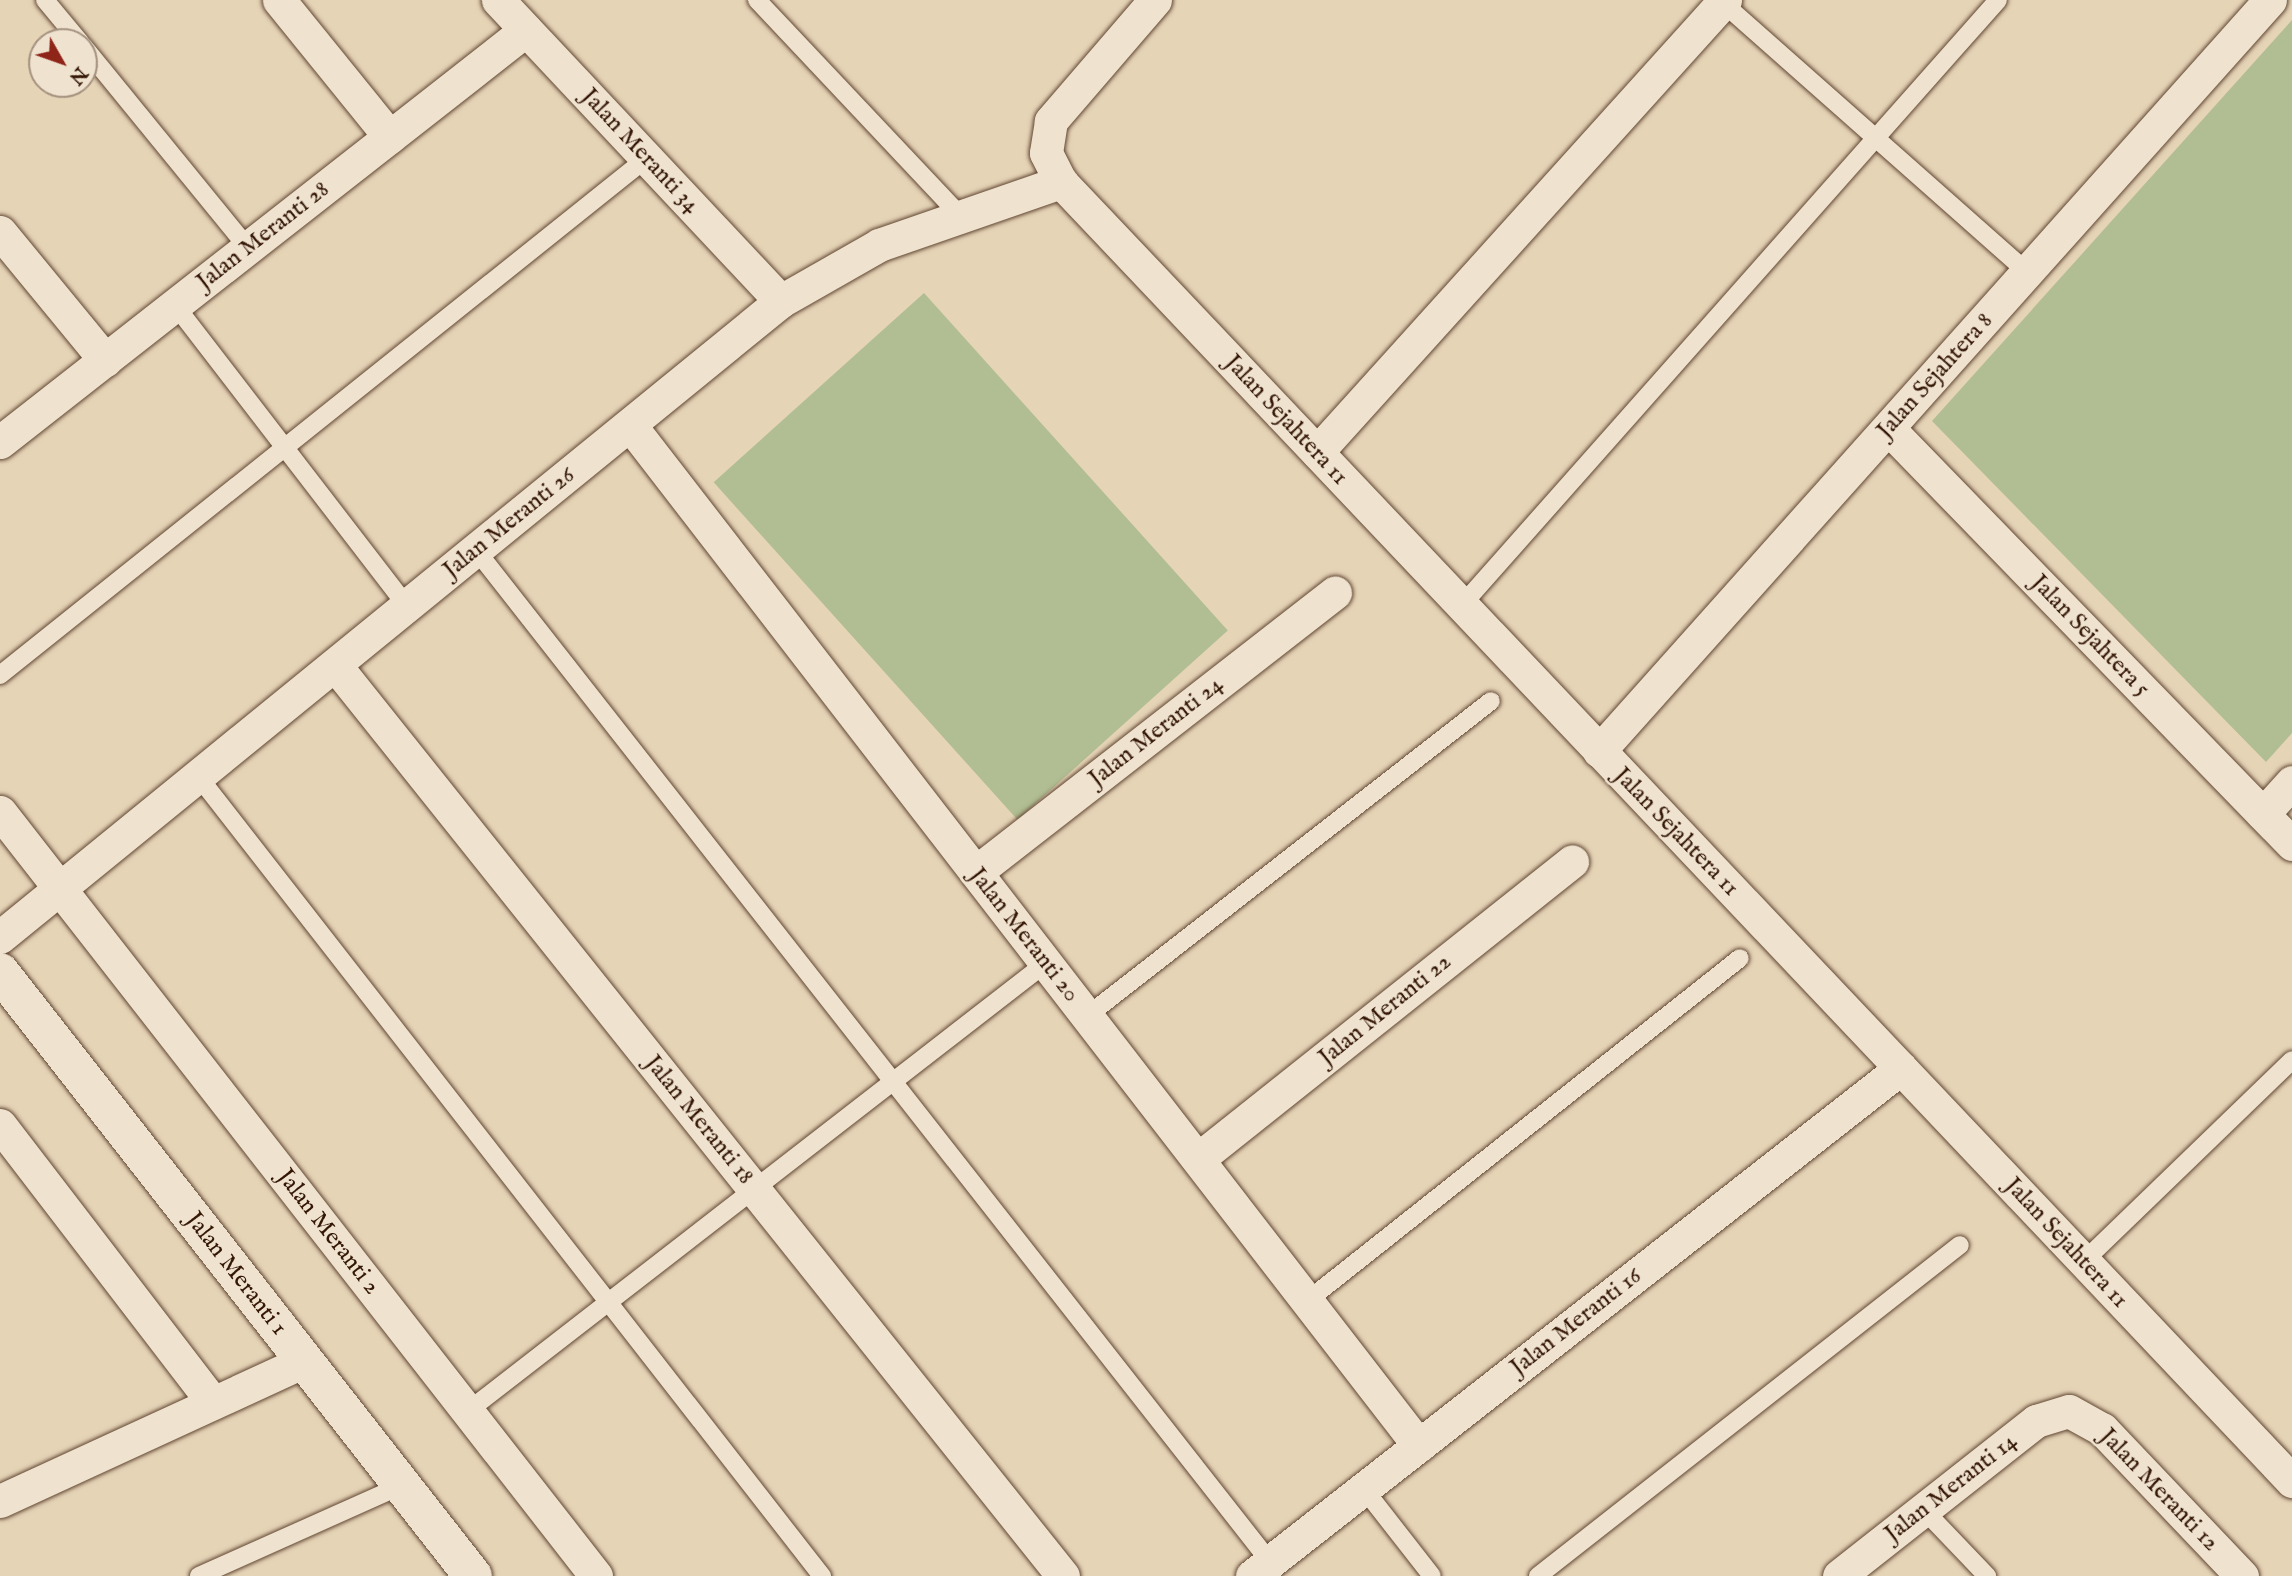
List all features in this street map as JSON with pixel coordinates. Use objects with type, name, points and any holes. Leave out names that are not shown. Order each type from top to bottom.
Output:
[{"type":"street","points":[[279,0],[390,137]]},
{"type":"street","name":"Jalan Meranti 34","points":[[498,0],[782,301]]},
{"type":"street","points":[[1060,182],[1046,153],[1051,121],[1155,0]]},
{"type":"street","name":"Jalan Sejahtera 8","points":[[1599,751],[2270,0]]},
{"type":"street","points":[[1317,452],[1724,1]]},
{"type":"street","name":"Jalan Meranti 28","points":[[0,442],[526,30]]},
{"type":"street","name":"Jalan Meranti 26","points":[[0,937],[782,301],[878,245],[959,214],[1060,182]]},
{"type":"street","name":"Jalan Sejahtera 11","points":[[1060,182],[2292,1481]]},
{"type":"street","points":[[0,232],[105,360]]},
{"type":"street","name":"Jalan Meranti 20","points":[[630,425],[1419,1446]]},
{"type":"street","name":"Jalan Sejahtera 5","points":[[1888,428],[2292,844]]},
{"type":"street","name":"Jalan Meranti 24","points":[[976,872],[1335,593]]},
{"type":"street","name":"Jalan Meranti 18","points":[[335,665],[1063,1576]]},
{"type":"street","points":[[2263,814],[2292,782]]},
{"type":"street","name":"Jalan Meranti 2","points":[[0,811],[596,1576]]},
{"type":"street","name":"Jalan Meranti 22","points":[[1198,1159],[1572,862]]},
{"type":"street","name":"Jalan Meranti 1","points":[[0,972],[473,1576]]},
{"type":"street","name":"Jalan Meranti 16","points":[[1261,1569],[1901,1068]]},
{"type":"street","points":[[4,1136],[213,1403]]},
{"type":"street","points":[[0,1501],[304,1361]]},
{"type":"street","name":"Jalan Meranti 14","points":[[1839,1576],[2036,1421],[2069,1411]]},
{"type":"street","name":"Jalan Meranti 12","points":[[2069,1411],[2102,1429],[2242,1576]]},
{"type":"lane","points":[[45,0],[68,28]]},
{"type":"lane","points":[[757,0],[959,214]]},
{"type":"lane","points":[[1462,605],[1998,0]]},
{"type":"lane","points":[[1724,1],[2027,272]]},
{"type":"lane","points":[[98,64],[248,248]]},
{"type":"lane","points":[[0,675],[647,158]]},
{"type":"lane","points":[[175,305],[407,606]]},
{"type":"lane","points":[[476,550],[892,1081],[1261,1569]]},
{"type":"lane","points":[[1087,1016],[1491,701]]},
{"type":"lane","points":[[198,776],[822,1576]]},
{"type":"lane","points":[[1307,1301],[1740,958]]},
{"type":"lane","points":[[468,1411],[1046,963]]},
{"type":"lane","points":[[2084,1261],[2292,1060]]},
{"type":"lane","points":[[1538,1576],[1960,1245]]},
{"type":"lane","points":[[199,1576],[402,1485]]},
{"type":"lane","points":[[1364,1489],[1432,1576]]},
{"type":"lane","points":[[1923,1509],[1987,1576]]},
{"type":"green space","points":[[2292,20],[2292,733],[2266,762],[1932,421]]},
{"type":"green space","points":[[924,293],[1228,630],[1017,820],[714,482]]}]
